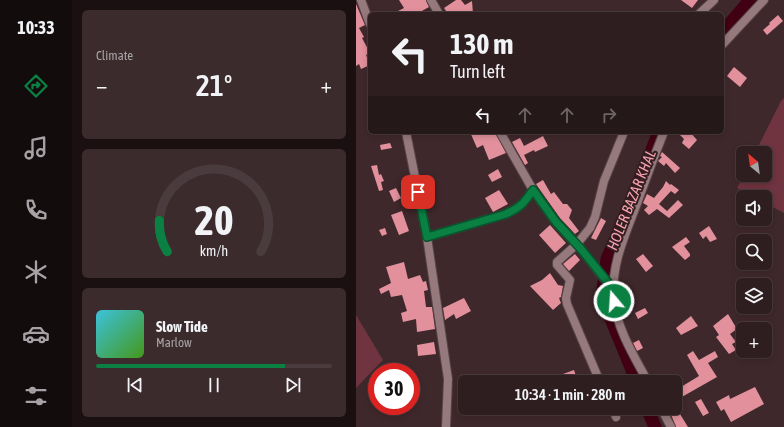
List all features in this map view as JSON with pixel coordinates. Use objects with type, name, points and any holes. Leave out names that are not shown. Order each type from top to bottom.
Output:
[{"type":"street","points":[[361,0],[368,19]]},
{"type":"street","points":[[430,0],[438,12]]},
{"type":"street","points":[[701,12],[714,0]]},
{"type":"street","points":[[724,43],[764,0]]},
{"type":"street","points":[[406,134],[427,237],[448,379],[446,427]]},
{"type":"street","points":[[501,134],[533,190],[556,222],[590,260],[612,288]]},
{"type":"street","points":[[597,375],[567,304],[566,298],[570,280],[557,262],[576,245],[590,228],[595,217],[604,182],[623,134]]},
{"type":"street","points":[[644,375],[624,337],[616,312],[612,288],[615,267],[619,254],[646,177],[663,134]]},
{"type":"street","points":[[427,237],[506,214],[518,208],[525,202],[533,190]]},
{"type":"street","points":[[665,415],[671,427]]},
{"type":"shaded area","points":[[784,98],[784,213],[772,207],[772,190],[741,190],[737,188],[740,182],[772,182],[772,146],[758,146],[781,101]]},
{"type":"shaded area","points":[[356,315],[383,360],[380,363],[368,363],[368,376],[356,388]]},
{"type":"building","points":[[399,0],[426,0],[429,7],[420,12],[396,12],[404,8]]},
{"type":"building","points":[[456,0],[461,0],[465,5],[472,1],[473,12],[447,12],[444,8]]},
{"type":"building","points":[[681,0],[698,0],[692,8]]},
{"type":"building","points":[[356,4],[365,25],[359,28],[368,49],[368,54],[366,55],[368,66],[361,69],[359,64],[356,66]]},
{"type":"building","points":[[778,15],[783,21],[767,35],[763,30]]},
{"type":"building","points":[[734,67],[747,78],[740,87],[727,76]]},
{"type":"building","points":[[471,134],[496,134],[506,153],[489,160],[483,145],[477,148]]},
{"type":"building","points":[[679,134],[692,134],[697,140],[689,149],[682,143],[684,139]]},
{"type":"building","points":[[543,136],[548,146],[524,155],[528,163],[525,165],[512,142],[520,138],[524,146]]},
{"type":"building","points":[[390,143],[392,148],[381,150],[380,145]]},
{"type":"building","points":[[662,152],[680,168],[675,173],[666,163],[664,166],[658,161],[662,157],[660,156]]},
{"type":"building","points":[[377,165],[379,175],[381,174],[384,181],[381,182],[383,190],[379,191],[371,166]]},
{"type":"building","points":[[498,169],[502,177],[492,182],[488,175]]},
{"type":"building","points":[[543,180],[551,194],[554,192],[563,204],[567,204],[572,210],[569,218],[579,231],[575,234],[560,218],[536,184]]},
{"type":"building","points":[[666,181],[679,190],[675,194],[671,191],[659,204],[667,211],[678,200],[683,205],[669,218],[657,209],[649,215],[644,210],[648,206],[643,203],[647,194],[654,198]]},
{"type":"building","points":[[396,188],[401,198],[394,202],[389,191]]},
{"type":"building","points":[[499,190],[508,204],[493,212],[485,198]]},
{"type":"building","points":[[402,211],[409,231],[399,235],[391,215]]},
{"type":"building","points":[[601,218],[606,221],[596,240],[591,238]]},
{"type":"building","points":[[550,225],[566,243],[555,253],[539,235]]},
{"type":"building","points":[[709,226],[717,239],[710,242],[706,236],[703,239],[699,233]]},
{"type":"building","points":[[385,228],[387,234],[382,236],[379,230]]},
{"type":"building","points":[[686,237],[690,242],[684,246],[690,256],[685,260],[672,247]]},
{"type":"building","points":[[575,254],[580,260],[569,271],[563,264]]},
{"type":"building","points":[[643,254],[653,266],[646,272],[636,259]]},
{"type":"building","points":[[404,262],[408,279],[420,275],[423,282],[426,281],[428,290],[424,291],[426,307],[432,307],[435,329],[417,332],[416,319],[403,322],[401,313],[407,311],[402,295],[391,297],[389,290],[381,294],[379,289],[391,283],[386,267]]},
{"type":"building","points":[[550,273],[558,285],[563,286],[561,297],[559,298],[561,303],[553,310],[530,286],[542,280]]},
{"type":"building","points":[[464,298],[471,311],[456,319],[454,314],[445,320],[443,308]]},
{"type":"building","points":[[645,308],[648,313],[638,319],[635,313]]},
{"type":"building","points":[[728,314],[736,327],[736,330],[730,334],[736,342],[732,344],[736,350],[729,354],[716,337],[719,335],[713,326]]},
{"type":"building","points":[[691,316],[698,326],[681,335],[676,328]]},
{"type":"building","points":[[639,340],[643,348],[637,351],[633,343]]},
{"type":"building","points":[[434,342],[436,354],[418,356],[417,345]]},
{"type":"building","points":[[693,351],[699,360],[715,351],[718,357],[708,363],[717,377],[682,397],[682,386],[699,376],[687,355]]},
{"type":"building","points":[[574,370],[576,375],[563,375]]},
{"type":"building","points":[[755,387],[764,404],[731,422],[724,409],[721,411],[716,402],[729,395],[730,399]]},
{"type":"building","points":[[701,399],[709,413],[703,416],[695,402]]},
{"type":"building","points":[[671,415],[681,415],[688,427],[676,427]]},
{"type":"waterway","name":"HOLER BAZAR KHAL","points":[[724,31],[750,0]]},
{"type":"waterway","name":"HOLER BAZAR KHAL","points":[[634,375],[602,297],[607,259],[658,134]]},
{"type":"waterway","name":"HOLER BAZAR KHAL","points":[[650,415],[655,427]]},
{"type":"route","points":[[418,192],[427,237],[506,214],[518,208],[525,202],[533,190],[556,222],[581,249],[614,290],[614,301]]}]
